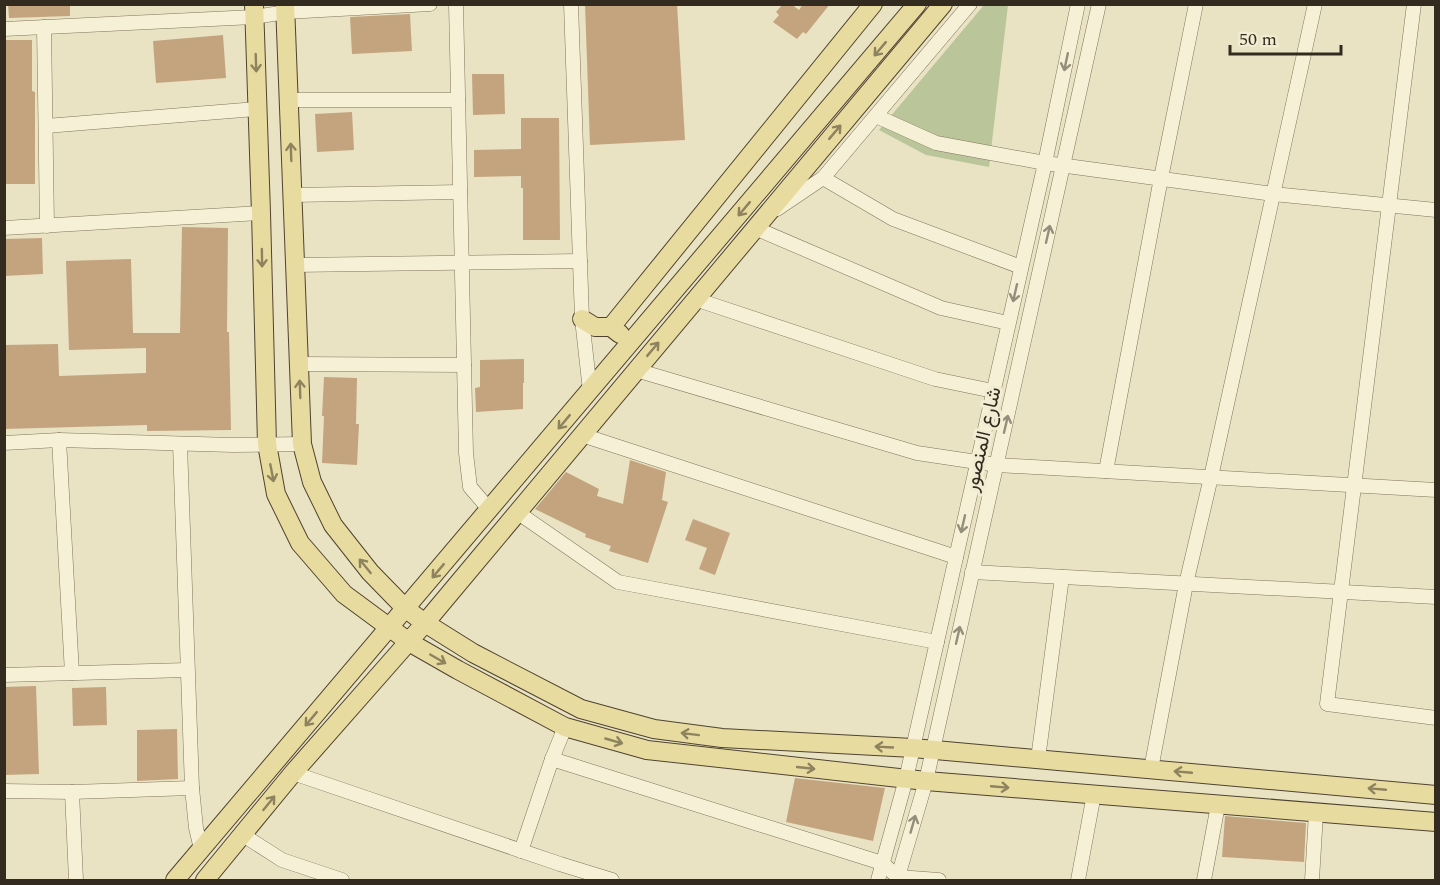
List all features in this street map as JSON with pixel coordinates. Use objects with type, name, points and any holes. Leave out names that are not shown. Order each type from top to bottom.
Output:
[{"type":"main road","points":[[611,327],[873,4]]},
{"type":"main road","points":[[175,880],[917,4]]},
{"type":"main road","points":[[205,880],[293,773],[409,642],[943,4]]},
{"type":"main road","points":[[286,8],[302,444],[312,482],[333,525],[370,572],[406,609],[425,623],[473,653],[580,709],[654,729],[722,738],[913,748],[1436,795]]},
{"type":"main road","points":[[254,11],[267,444],[276,494],[300,543],[344,594],[388,628],[458,670],[565,727],[647,750],[926,781],[1436,822]]},
{"type":"main road","points":[[582,319],[595,327],[611,327],[631,343]]},
{"type":"street","points":[[4,29],[286,8],[430,4]]},
{"type":"street","points":[[456,4],[466,453],[470,487],[489,509]]},
{"type":"street","points":[[571,4],[582,319],[590,391]]},
{"type":"street","points":[[758,224],[823,178],[970,4]]},
{"type":"street","name":"شارع المنصور","points":[[878,880],[906,779],[1045,163],[1078,4]]},
{"type":"street","name":"شارع المنصور","points":[[898,879],[926,781],[1099,4]]},
{"type":"street","points":[[1106,471],[1196,4]]},
{"type":"street","points":[[1151,769],[1186,584],[1315,4]]},
{"type":"street","points":[[1414,4],[1327,704],[1436,718]]},
{"type":"street","points":[[44,27],[47,225]]},
{"type":"street","points":[[289,100],[458,100]]},
{"type":"street","points":[[46,126],[257,109]]},
{"type":"street","points":[[876,116],[936,143],[1045,163],[1273,194],[1436,210]]},
{"type":"street","points":[[823,178],[893,219],[1021,267]]},
{"type":"street","points":[[293,195],[460,192]]},
{"type":"street","points":[[4,228],[261,213]]},
{"type":"street","points":[[758,224],[941,308],[1008,323]]},
{"type":"street","points":[[296,265],[580,261]]},
{"type":"street","points":[[695,299],[935,379],[993,391]]},
{"type":"street","points":[[299,364],[465,365]]},
{"type":"street","points":[[636,370],[917,453],[997,465],[1436,490]]},
{"type":"street","points":[[582,435],[956,557]]},
{"type":"street","points":[[4,443],[59,440],[232,445],[302,444]]},
{"type":"street","points":[[59,440],[72,673]]},
{"type":"street","points":[[180,444],[192,788],[196,828],[201,849]]},
{"type":"street","points":[[517,512],[618,582],[937,642]]},
{"type":"street","points":[[972,572],[1436,597]]},
{"type":"street","points":[[1038,759],[1062,577]]},
{"type":"street","points":[[4,675],[187,670]]},
{"type":"street","points":[[521,851],[565,727]]},
{"type":"street","points":[[552,759],[882,863],[898,879],[939,880]]},
{"type":"street","points":[[293,773],[612,880]]},
{"type":"street","points":[[4,791],[72,792],[192,788]]},
{"type":"street","points":[[72,792],[76,880]]},
{"type":"street","points":[[1078,880],[1094,794]]},
{"type":"street","points":[[1204,880],[1218,805]]},
{"type":"street","points":[[1312,880],[1316,813]]},
{"type":"street","points":[[243,835],[282,860],[342,880]]},
{"type":"green space","points":[[984,5],[1008,5],[989,167],[926,155],[879,130]]},
{"type":"building","points":[[8,4],[70,4],[70,16],[9,18]]},
{"type":"building","points":[[585,4],[677,4],[685,140],[590,145]]},
{"type":"building","points":[[783,4],[791,4],[799,10],[803,4],[830,4],[806,34],[803,32],[797,39],[773,22],[779,15],[776,12]]},
{"type":"building","points":[[410,14],[412,51],[352,54],[350,17]]},
{"type":"building","points":[[223,35],[226,78],[156,83],[153,41]]},
{"type":"building","points":[[4,40],[32,40],[32,91],[35,92],[35,184],[4,184]]},
{"type":"building","points":[[472,74],[504,74],[505,114],[473,115]]},
{"type":"building","points":[[352,112],[354,150],[317,152],[315,114]]},
{"type":"building","points":[[521,118],[559,118],[560,240],[523,240],[521,176],[474,177],[474,150],[521,149]]},
{"type":"building","points":[[182,227],[228,228],[227,332],[229,332],[231,430],[147,431],[147,425],[4,429],[4,345],[58,344],[59,376],[146,373],[146,348],[69,350],[66,261],[131,259],[133,333],[180,333]]},
{"type":"building","points":[[42,238],[43,274],[4,276],[4,239]]},
{"type":"building","points":[[524,359],[523,409],[476,412],[475,388],[480,387],[480,360]]},
{"type":"building","points":[[324,377],[357,378],[356,424],[359,424],[357,465],[322,463]]},
{"type":"building","points":[[630,460],[666,472],[662,500],[668,502],[648,563],[609,551],[611,546],[585,537],[586,534],[535,509],[566,472],[599,489],[597,496],[623,504]]},
{"type":"building","points":[[693,519],[730,533],[715,575],[699,569],[707,548],[685,540]]},
{"type":"building","points":[[36,686],[39,774],[4,775],[4,687]]},
{"type":"building","points":[[106,687],[107,725],[73,726],[72,688]]},
{"type":"building","points":[[177,729],[178,779],[137,781],[137,730]]},
{"type":"building","points":[[795,778],[885,788],[873,841],[786,822]]},
{"type":"building","points":[[1225,816],[1306,823],[1304,862],[1222,857]]}]
